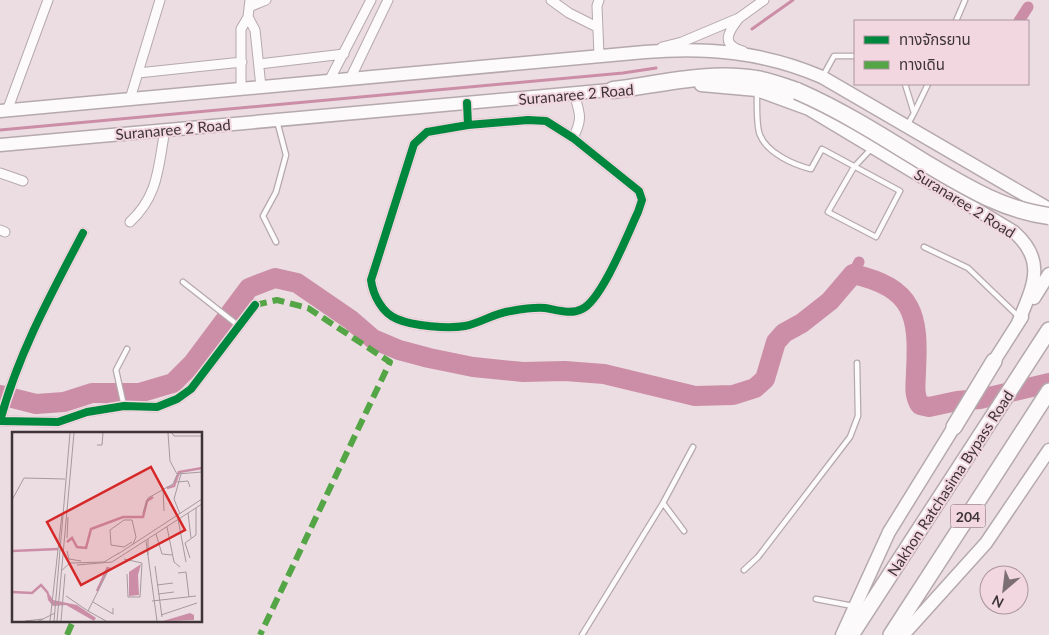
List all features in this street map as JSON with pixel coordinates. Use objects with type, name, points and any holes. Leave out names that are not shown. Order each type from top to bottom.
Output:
[{"type":"highway","points":[[613,90],[700,78],[730,77],[758,79],[798,91],[855,121],[981,196],[1012,208],[1049,216]]},
{"type":"highway","name":"Nakhon Ratchasima Bypass Road","points":[[851,635],[1049,330]]},
{"type":"highway","points":[[954,427],[994,362]]},
{"type":"highway","name":"204","points":[[891,635],[1047,394]]},
{"type":"main road","points":[[4,111],[599,55],[706,50],[762,56],[822,77],[1049,209]]},
{"type":"main road","name":"Suranaree 2 Road","points":[[0,145],[613,90],[702,84],[757,90],[809,109],[1014,232],[1031,251],[1035,274],[1033,286],[1019,321]]},
{"type":"main road","points":[[924,178],[948,187],[957,185],[964,178],[963,165],[942,147]]},
{"type":"main road","points":[[994,362],[1049,274]]},
{"type":"main road","points":[[842,635],[889,532],[954,427]]},
{"type":"main road","points":[[903,635],[986,543],[1049,450]]},
{"type":"street","points":[[4,111],[48,0]]},
{"type":"street","points":[[130,99],[160,0]]},
{"type":"street","points":[[241,89],[241,29],[248,17],[250,3],[266,0]]},
{"type":"street","points":[[329,81],[371,0]]},
{"type":"street","points":[[350,78],[388,0]]},
{"type":"street","points":[[551,0],[569,13],[597,28]]},
{"type":"street","points":[[599,0],[597,28],[599,55]]},
{"type":"street","points":[[645,52],[682,42],[739,18],[764,0]]},
{"type":"street","points":[[248,17],[255,30],[261,87]]},
{"type":"street","points":[[739,18],[729,32],[730,44],[736,49],[762,56]]},
{"type":"street","points":[[259,64],[344,54]]},
{"type":"street","points":[[138,74],[242,62]]},
{"type":"street","points":[[573,138],[580,123],[581,115],[574,94]]},
{"type":"street","points":[[467,104],[468,125]]},
{"type":"street","points":[[546,121],[573,138],[638,191],[642,200],[605,282],[594,300],[583,309],[574,312],[543,308],[511,310],[464,326],[435,326],[397,319],[375,297],[371,280],[414,144],[427,132],[468,125],[546,121]]},
{"type":"street","points":[[130,222],[143,210],[154,188],[165,130]]},
{"type":"street","points":[[0,173],[23,181]]},
{"type":"street","points":[[83,233],[42,310],[11,384],[0,420],[58,422],[87,412],[124,406],[157,406],[177,399],[191,389],[236,323],[255,304]]},
{"type":"lane","points":[[956,20],[966,0]]},
{"type":"lane","points":[[822,77],[834,56],[854,56]]},
{"type":"lane","points":[[904,85],[914,113]]},
{"type":"lane","points":[[906,126],[928,85]]},
{"type":"lane","points":[[757,90],[760,135],[778,155],[794,165],[812,169],[822,149],[854,167],[900,191],[876,238],[828,212],[854,167],[873,147]]},
{"type":"lane","points":[[276,242],[263,216],[276,192],[286,155],[277,120]]},
{"type":"lane","points":[[924,247],[968,268],[1004,300],[1019,321]]},
{"type":"lane","points":[[183,282],[236,323]]},
{"type":"lane","points":[[124,406],[116,370],[127,349]]},
{"type":"lane","points":[[744,570],[758,556],[850,437],[858,416],[857,362]]},
{"type":"lane","points":[[582,635],[663,503],[693,448]]},
{"type":"lane","points":[[663,503],[684,531]]},
{"type":"lane","points":[[816,599],[855,606]]},
{"type":"waterway","points":[[752,29],[793,0]]},
{"type":"waterway","points":[[1020,20],[1028,7]]},
{"type":"waterway","points":[[0,130],[623,73],[656,68]]},
{"type":"waterway","points":[[853,274],[859,262]]},
{"type":"waterway","points":[[0,395],[36,404],[64,402],[92,393],[139,393],[173,383],[193,363],[249,288],[275,278],[297,283],[351,320],[373,339],[399,350],[473,367],[523,372],[565,371],[604,374],[695,396],[733,395],[755,388],[765,379],[776,342],[784,333],[802,323],[830,301],[853,274],[889,287],[901,296],[909,307],[916,334],[915,388],[916,397],[920,405],[929,407],[957,401],[980,399],[1049,383]]},
{"type":"marked path","points":[[255,305],[277,300],[308,308],[390,362],[260,635]]},
{"type":"marked path","points":[[67,635],[73,622]]},
{"type":"cycle path","points":[[467,103],[468,125],[427,132],[414,144],[371,280],[379,303],[397,319],[421,325],[440,327],[465,326],[505,312],[524,309],[545,308],[569,312],[582,309],[598,293],[614,265],[638,212],[642,200],[639,191],[573,138],[546,121],[528,120],[468,125]]},
{"type":"cycle path","points":[[0,421],[7,396],[26,348],[47,302],[83,233]]},
{"type":"cycle path","points":[[0,421],[58,422],[87,412],[124,406],[157,407],[177,399],[191,389],[255,305]]}]
